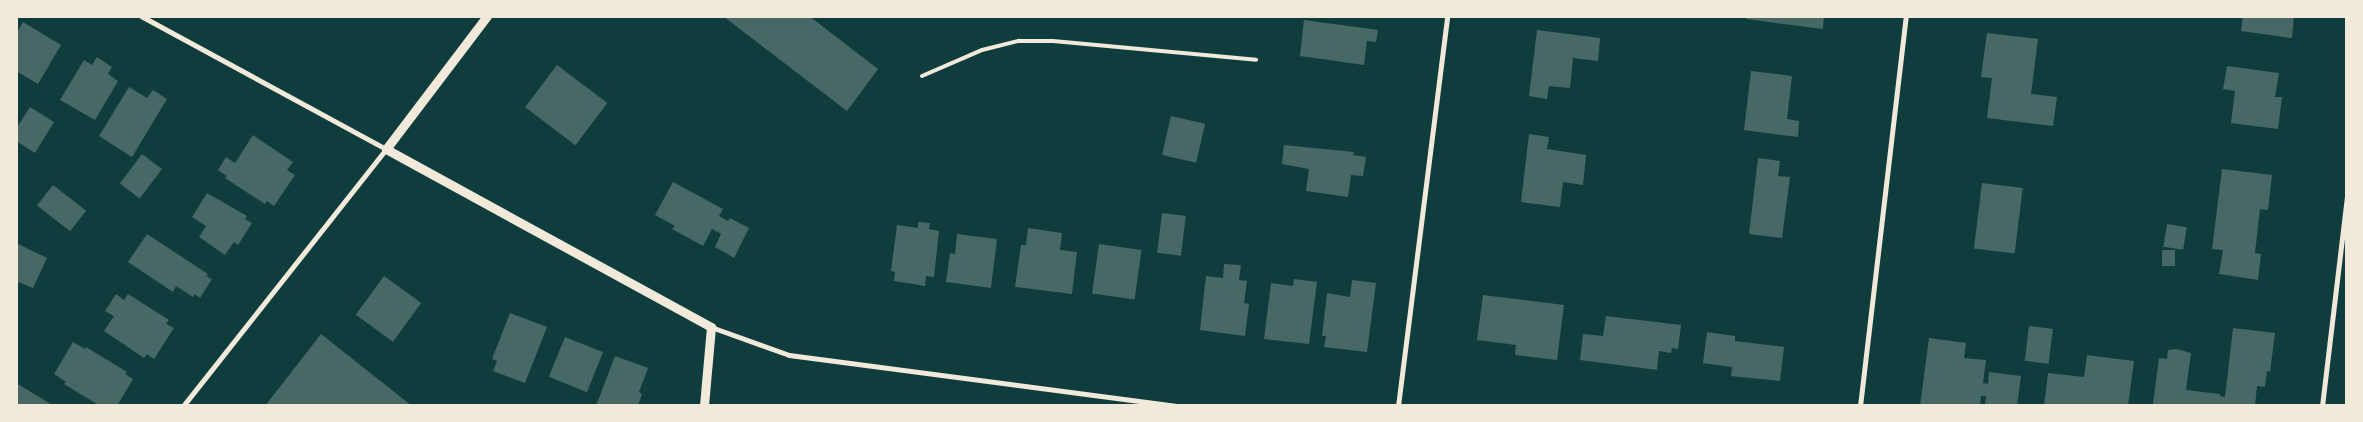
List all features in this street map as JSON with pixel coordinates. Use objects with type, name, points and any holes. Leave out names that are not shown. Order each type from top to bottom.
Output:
[{"type":"street","points":[[141,16],[711,327],[789,355],[1178,406]]},
{"type":"street","points":[[184,406],[386,149],[487,16]]},
{"type":"street","points":[[1398,406],[1446,16]]},
{"type":"street","points":[[1860,406],[1906,16]]},
{"type":"street","points":[[2322,406],[2347,196]]},
{"type":"street","points":[[704,406],[711,327]]},
{"type":"lane","points":[[922,76],[982,50],[1018,41],[1053,41],[1256,60]]},
{"type":"building","points":[[723,16],[809,16],[878,69],[847,111]]},
{"type":"building","points":[[1747,16],[1824,16],[1823,29],[1746,19]]},
{"type":"building","points":[[2243,16],[2294,16],[2292,38],[2241,31]]},
{"type":"building","points":[[1304,20],[1378,30],[1376,42],[1367,41],[1364,65],[1300,56]]},
{"type":"building","points":[[23,22],[61,45],[38,84],[16,71],[16,34]]},
{"type":"building","points":[[1537,30],[1600,38],[1598,61],[1573,58],[1570,88],[1549,86],[1547,99],[1529,96]]},
{"type":"building","points":[[1987,33],[2038,39],[2031,94],[2057,97],[2053,126],[1987,118],[1992,78],[1981,77]]},
{"type":"building","points":[[97,57],[112,67],[108,74],[118,81],[95,120],[60,100],[84,60],[92,65]]},
{"type":"building","points":[[557,65],[607,103],[575,145],[525,107]]},
{"type":"building","points":[[2227,66],[2279,73],[2275,97],[2282,97],[2278,129],[2231,123],[2235,91],[2223,89]]},
{"type":"building","points":[[1751,71],[1792,76],[1787,119],[1799,121],[1798,137],[1744,130]]},
{"type":"building","points":[[129,87],[147,98],[153,90],[167,99],[132,157],[99,136]]},
{"type":"building","points":[[30,107],[54,122],[35,153],[16,141],[16,129]]},
{"type":"building","points":[[1171,116],[1205,124],[1196,163],[1162,155]]},
{"type":"building","points":[[1529,134],[1549,137],[1547,149],[1586,155],[1583,185],[1563,182],[1560,207],[1521,202]]},
{"type":"building","points":[[253,135],[293,162],[287,170],[295,175],[274,206],[267,201],[265,204],[225,178],[227,176],[218,170],[226,157],[235,163]]},
{"type":"building","points":[[1284,145],[1354,152],[1353,155],[1366,157],[1363,176],[1351,175],[1348,197],[1306,191],[1309,169],[1282,164]]},
{"type":"building","points":[[142,154],[162,169],[140,199],[120,184]]},
{"type":"building","points":[[1758,158],[1780,161],[1778,176],[1790,177],[1782,238],[1749,234]]},
{"type":"building","points":[[2222,169],[2272,175],[2268,210],[2260,209],[2255,253],[2261,254],[2258,280],[2219,274],[2223,250],[2212,249]]},
{"type":"building","points":[[673,182],[723,209],[719,216],[728,221],[730,218],[749,228],[734,258],[715,247],[721,234],[712,229],[703,246],[672,229],[675,226],[655,215]]},
{"type":"building","points":[[1982,183],[2023,188],[2015,254],[1974,249]]},
{"type":"building","points":[[53,185],[86,211],[70,231],[37,205]]},
{"type":"building","points":[[207,193],[247,216],[245,219],[252,223],[238,245],[234,242],[225,255],[199,237],[206,226],[192,217]]},
{"type":"building","points":[[1162,213],[1186,216],[1181,256],[1157,253]]},
{"type":"building","points":[[918,222],[930,223],[929,229],[939,231],[934,277],[926,276],[925,286],[894,281],[895,272],[891,271],[897,225],[918,228]]},
{"type":"building","points":[[2167,224],[2187,227],[2183,250],[2163,247]]},
{"type":"building","points":[[1028,228],[1062,233],[1060,250],[1077,252],[1072,294],[1015,287],[1021,245],[1026,245]]},
{"type":"building","points":[[147,234],[208,274],[206,276],[212,279],[200,298],[195,294],[193,297],[176,286],[173,292],[128,262]]},
{"type":"building","points":[[957,234],[997,239],[991,288],[946,282],[950,253],[955,254]]},
{"type":"building","points":[[18,244],[47,258],[33,288],[16,281]]},
{"type":"building","points":[[1099,244],[1142,250],[1135,299],[1092,294]]},
{"type":"building","points":[[2162,250],[2175,250],[2175,266],[2162,266]]},
{"type":"building","points":[[1224,264],[1241,265],[1239,280],[1247,281],[1244,303],[1249,304],[1245,336],[1200,330],[1206,276],[1223,278]]},
{"type":"building","points":[[384,276],[421,303],[393,342],[356,315]]},
{"type":"building","points":[[1294,279],[1317,282],[1309,344],[1264,339],[1271,283],[1293,286]]},
{"type":"building","points":[[1352,280],[1376,283],[1367,352],[1324,347],[1326,336],[1322,336],[1327,293],[1350,297]]},
{"type":"building","points":[[116,294],[124,300],[128,294],[169,320],[166,324],[174,328],[154,359],[147,354],[144,358],[104,331],[114,316],[105,311]]},
{"type":"building","points":[[1483,295],[1564,305],[1557,360],[1515,355],[1516,345],[1477,340]]},
{"type":"building","points":[[510,313],[547,327],[525,383],[493,371],[497,361],[492,359]]},
{"type":"building","points":[[1606,316],[1681,325],[1678,349],[1672,348],[1671,353],[1659,351],[1657,370],[1580,360],[1583,334],[1603,336]]},
{"type":"building","points":[[2029,326],[2053,329],[2049,364],[2025,361]]},
{"type":"building","points":[[2233,328],[2275,333],[2270,372],[2267,371],[2265,387],[2257,386],[2255,406],[2153,404],[2159,358],[2167,359],[2168,350],[2177,349],[2191,353],[2186,390],[2220,394],[2220,396],[2225,397]]},
{"type":"building","points":[[1707,332],[1735,336],[1735,341],[1784,347],[1780,381],[1731,376],[1732,367],[1703,363]]},
{"type":"building","points":[[321,334],[412,406],[265,406]]},
{"type":"building","points":[[565,337],[603,352],[587,392],[549,377]]},
{"type":"building","points":[[1929,338],[1966,343],[1964,358],[1986,360],[1983,383],[1988,384],[1989,372],[2021,376],[2017,406],[1985,406],[1986,396],[1981,396],[1980,406],[1920,406]]},
{"type":"building","points":[[73,342],[85,349],[86,347],[127,372],[125,374],[133,379],[117,406],[100,406],[64,384],[66,382],[54,374]]},
{"type":"building","points":[[2087,355],[2134,361],[2128,406],[2044,406],[2048,373],[2084,377]]},
{"type":"building","points":[[615,356],[648,368],[639,392],[642,394],[638,406],[596,406]]},
{"type":"building","points":[[16,383],[54,406],[16,406]]}]
